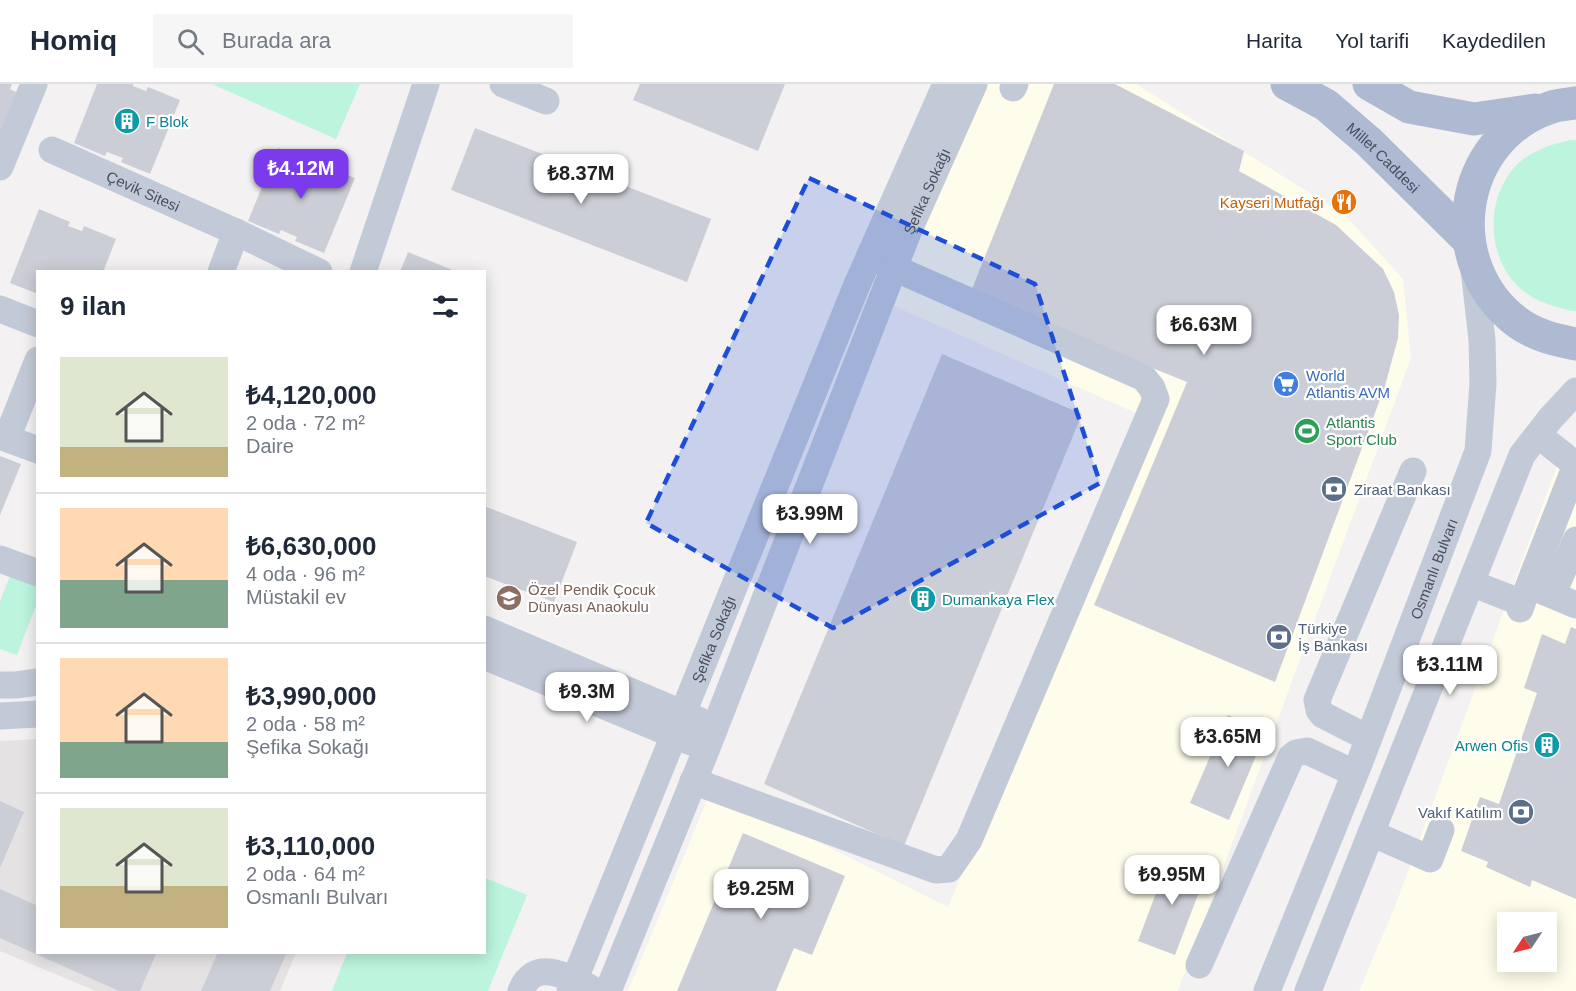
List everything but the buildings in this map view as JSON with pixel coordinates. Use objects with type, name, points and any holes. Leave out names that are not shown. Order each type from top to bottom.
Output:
[{"type":"main road","name":"Millet Caddesi","points":[[1287,84],[1326,105],[1370,141],[1472,253]]},
{"type":"main road","points":[[1369,84],[1409,107],[1474,119],[1563,105]]},
{"type":"main road","points":[[1563,105],[1515,126],[1489,153],[1472,188],[1467,227],[1472,253],[1491,297],[1517,322],[1549,339],[1576,344]]},
{"type":"street","points":[[0,167],[34,84]]},
{"type":"street","points":[[364,270],[426,84]]},
{"type":"street","points":[[503,84],[546,101]]},
{"type":"street","name":"Şefika Sokağı","points":[[580,987],[679,724],[856,287],[946,84]]},
{"type":"street","name":"Şefika Sokağı","points":[[608,991],[711,737],[894,268],[974,84]]},
{"type":"street","name":"Çevik Sitesi","points":[[52,150],[236,232],[315,270]]},
{"type":"street","points":[[222,270],[236,232]]},
{"type":"street","name":"Osmanlı Bulvarı","points":[[1267,991],[1368,738],[1478,451],[1483,383],[1482,340],[1472,253]]},
{"type":"street","points":[[693,781],[936,870],[950,869],[969,840],[1156,399],[1152,388],[1144,378],[894,268],[870,255]]},
{"type":"street","points":[[856,287],[882,298]]},
{"type":"street","points":[[0,309],[36,323]]},
{"type":"street","points":[[36,364],[3,437],[36,449]]},
{"type":"street","points":[[1308,991],[1522,455],[1576,391]]},
{"type":"street","points":[[1526,593],[1576,465],[1538,435]]},
{"type":"street","points":[[1368,738],[1323,715],[1319,710],[1317,700],[1413,471]]},
{"type":"street","points":[[1526,593],[1557,584],[1576,540]]},
{"type":"street","points":[[0,559],[36,572]]},
{"type":"street","points":[[1472,582],[1576,605]]},
{"type":"street","points":[[486,630],[679,724]]},
{"type":"street","points":[[486,657],[711,737]]},
{"type":"street","points":[[0,685],[36,682]]},
{"type":"street","points":[[0,716],[36,714]]},
{"type":"street","points":[[1199,965],[1291,757],[1307,751],[1354,773]]},
{"type":"street","points":[[1371,833],[1430,859],[1441,830]]},
{"type":"street","points":[[521,991],[533,975],[546,970],[580,987]]},
{"type":"highlighted area","points":[[809,178],[1035,284],[1100,483],[833,628],[646,523]]},
{"type":"shaded area","points":[[983,84],[1136,84],[1345,215],[1403,279],[1411,358],[1178,991],[628,991],[712,788],[948,907],[1067,610],[1136,413],[892,305]]},
{"type":"shaded area","points":[[1576,445],[1576,991],[1359,991],[1395,906],[1561,455]]},
{"type":"shaded area","points":[[36,739],[36,954],[296,954],[280,991],[96,991],[0,951],[0,741]]},
{"type":"green space","points":[[212,84],[360,84],[336,139]]},
{"type":"green space","points":[[1576,140],[1576,311],[1545,303],[1521,289],[1509,276],[1501,260],[1495,243],[1494,225],[1495,207],[1500,190],[1509,174],[1521,161],[1533,153]]},
{"type":"green space","points":[[10,576],[36,587],[36,606],[17,655],[0,649],[0,601]]},
{"type":"green space","points":[[486,878],[527,895],[488,991],[332,991],[347,954],[486,954]]},
{"type":"place","name":"F Blok","points":[[127,121]]},
{"type":"place","name":"Kayseri Mutfağı","points":[[1344,202]]},
{"type":"place","name":"World Atlantis AVM","points":[[1286,384]]},
{"type":"place","name":"Atlantis Sport Club","points":[[1307,431]]},
{"type":"place","name":"Ziraat Bankası","points":[[1334,489]]},
{"type":"place","name":"Özel Pendik Çocuk Dünyası Anaokulu","points":[[509,598]]},
{"type":"place","name":"Dumankaya Flex","points":[[923,599]]},
{"type":"place","name":"Türkiye İş Bankası","points":[[1279,637]]},
{"type":"place","name":"Arwen Ofis","points":[[1547,745]]},
{"type":"place","name":"Vakıf Katılım","points":[[1521,812]]}]
